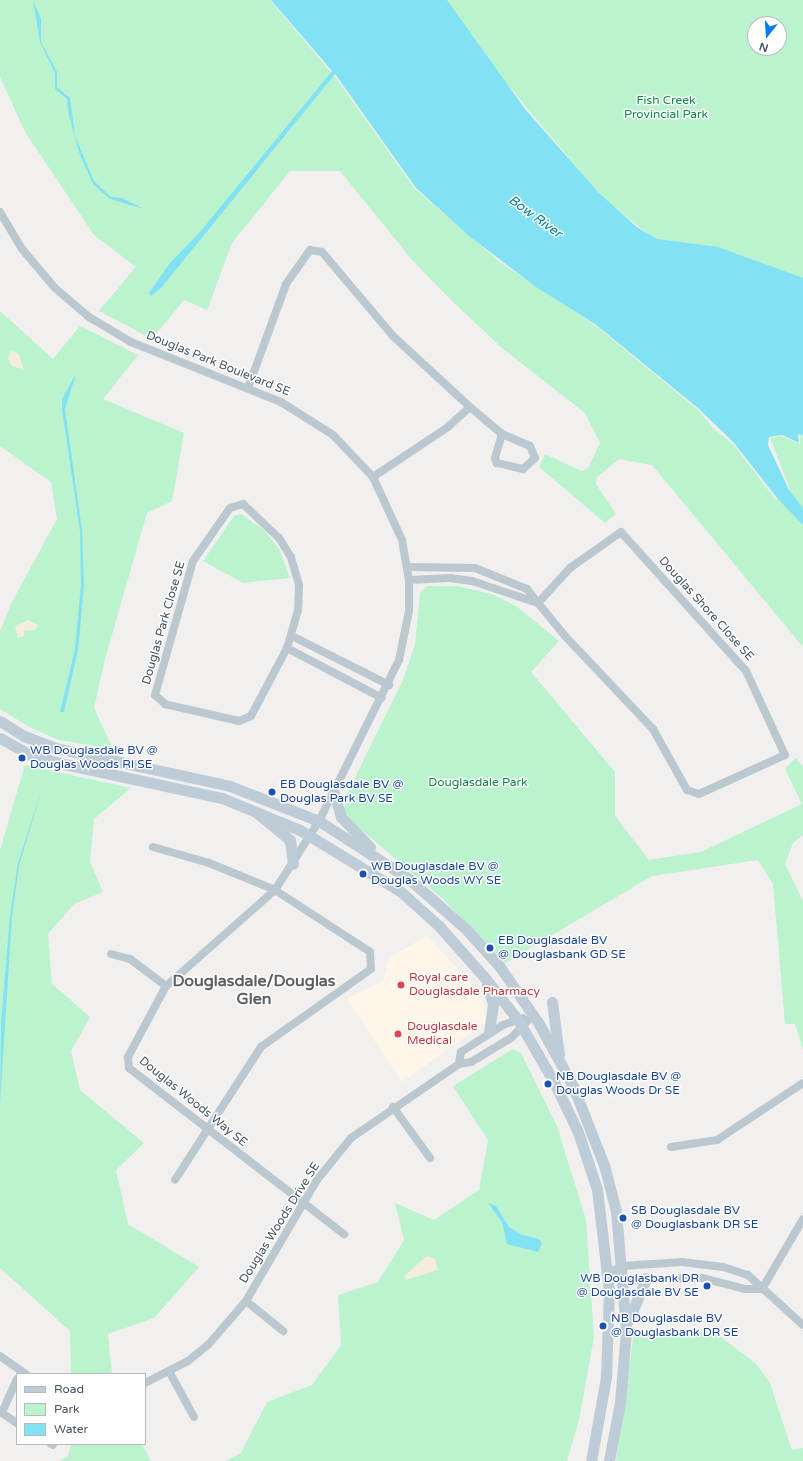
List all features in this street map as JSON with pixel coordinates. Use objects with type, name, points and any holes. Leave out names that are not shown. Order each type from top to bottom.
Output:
[{"type":"street","name":"Douglas Park Boulevard SE","points":[[0,212],[32,260],[55,288],[89,317],[130,342],[248,388],[307,416],[333,435],[373,477],[391,510],[408,567],[409,580],[405,638],[389,685],[319,821]]},
{"type":"street","points":[[248,388],[286,284],[310,250],[322,252],[393,336],[470,407],[502,434],[530,446],[535,458],[523,469],[497,463],[495,458],[502,434]]},
{"type":"street","points":[[373,477],[436,436],[470,407]]},
{"type":"street","name":"Douglas Park Close SE","points":[[243,504],[252,510],[291,557],[299,585],[292,636],[251,716],[239,721],[165,704],[156,695],[193,560],[230,508],[243,504]]},
{"type":"street","name":"Douglas Shore Close SE","points":[[408,567],[451,565],[496,573],[527,589],[538,603],[653,729],[688,790],[699,794],[785,755],[746,671],[621,532],[570,568],[538,603]]},
{"type":"street","name":"Douglas Shore Close SE","points":[[409,580],[450,578],[472,581],[538,603]]},
{"type":"street","points":[[292,636],[389,685]]},
{"type":"street","points":[[287,648],[382,698]]},
{"type":"street","points":[[0,721],[24,736],[56,748],[230,786],[319,821],[376,855]]},
{"type":"street","points":[[0,738],[43,758],[180,786],[250,808],[312,836],[400,891],[439,926],[485,978],[520,1023],[578,1132],[596,1189],[608,1273],[606,1377],[591,1461]]},
{"type":"street","points":[[334,793],[341,818],[376,855],[466,929],[500,967],[533,1015],[560,1062],[604,1165],[616,1211],[623,1266],[626,1331],[620,1402],[608,1461]]},
{"type":"street","points":[[250,808],[286,835],[293,851],[293,864]]},
{"type":"street","name":"Douglas Woods Way SE","points":[[319,821],[312,836],[275,890],[166,986],[128,1057],[129,1068],[303,1205],[344,1234]]},
{"type":"street","points":[[153,847],[209,863],[275,890],[370,952],[371,969],[261,1047],[175,1180]]},
{"type":"street","points":[[112,954],[130,959],[166,986]]},
{"type":"street","points":[[485,978],[493,1004],[489,1032]]},
{"type":"street","points":[[552,1002],[560,1062]]},
{"type":"street","name":"Douglas Woods Drive SE","points":[[459,1064],[461,1052],[489,1032],[520,1023],[533,1015]]},
{"type":"street","name":"Douglas Woods Drive SE","points":[[146,1383],[170,1373],[208,1345],[246,1302],[303,1205],[351,1138],[393,1107],[459,1064],[478,1058],[511,1038],[520,1023]]},
{"type":"street","points":[[671,1147],[717,1140],[803,1083]]},
{"type":"street","points":[[393,1107],[430,1158]]},
{"type":"street","points":[[762,1289],[803,1219]]},
{"type":"street","points":[[608,1273],[623,1266],[701,1263],[748,1275],[803,1325]]},
{"type":"street","points":[[608,1273],[624,1280],[646,1278],[702,1278],[745,1289],[762,1289]]},
{"type":"street","points":[[626,1331],[646,1278]]},
{"type":"street","points":[[246,1302],[283,1331]]},
{"type":"street","points":[[0,1356],[19,1373]]},
{"type":"street","points":[[170,1373],[194,1418]]},
{"type":"street","points":[[16,1385],[2,1413],[16,1421]]},
{"type":"shaded area","points":[[427,936],[467,979],[485,1006],[486,1022],[402,1082],[347,999],[383,981],[389,958]]},
{"type":"green space","points":[[0,0],[270,0],[336,78],[415,189],[501,263],[595,325],[698,410],[714,429],[733,444],[776,500],[790,489],[770,438],[781,436],[800,444],[800,436],[803,437],[803,647],[652,465],[619,459],[597,477],[596,484],[616,514],[605,523],[539,467],[545,454],[581,471],[588,468],[600,443],[585,413],[502,348],[452,301],[413,261],[340,171],[290,171],[232,243],[207,310],[184,300],[152,339],[99,311],[136,267],[94,235],[25,132],[0,77]]},
{"type":"green space","name":"Fish Creek Provincial Park","points":[[446,0],[803,0],[803,322],[660,244],[600,195],[496,71]]},
{"type":"green space","points":[[0,311],[53,359],[80,326],[138,355],[103,399],[184,433],[172,501],[147,513],[105,659],[94,708],[113,749],[59,740],[31,728],[0,709],[0,631],[12,602],[57,519],[51,482],[0,446]]},
{"type":"green space","points":[[241,514],[264,530],[279,549],[290,578],[243,583],[203,561],[234,516]]},
{"type":"green space","name":"Douglasdale Park","points":[[426,586],[457,586],[492,594],[516,606],[559,641],[531,672],[615,772],[615,816],[649,860],[701,852],[802,804],[785,769],[796,758],[803,767],[803,835],[793,843],[785,864],[803,901],[803,1050],[795,1024],[785,1024],[773,884],[758,860],[652,876],[505,963],[443,899],[351,821],[344,810],[346,796],[403,680],[415,644],[420,593]]},
{"type":"green space","points":[[25,765],[131,788],[94,819],[90,862],[103,892],[74,904],[48,934],[52,984],[90,1017],[71,1051],[80,1090],[144,1143],[116,1170],[128,1224],[199,1267],[154,1318],[108,1334],[112,1373],[71,1373],[70,1331],[0,1268],[0,850]]},
{"type":"green space","points":[[513,1049],[521,1053],[557,1126],[586,1220],[594,1337],[579,1420],[567,1461],[225,1461],[241,1453],[267,1402],[312,1385],[341,1345],[338,1295],[378,1282],[404,1240],[395,1203],[434,1220],[479,1190],[488,1140],[453,1086]]},
{"type":"green space","points":[[682,1330],[720,1336],[756,1364],[770,1383],[792,1450],[803,1448],[803,1461],[616,1461],[634,1333]]},
{"type":"green space","points":[[71,1445],[143,1445],[151,1461],[60,1461],[68,1456]]},
{"type":"sand","points":[[11,350],[19,355],[24,370],[12,366],[8,359]]},
{"type":"sand","points":[[28,620],[38,625],[35,630],[24,631],[24,636],[18,638],[15,626]]},
{"type":"sand","points":[[427,1256],[435,1259],[438,1270],[406,1280],[405,1275]]},
{"type":"water","points":[[33,0],[41,19],[41,42],[57,72],[57,87],[70,98],[75,136],[94,181],[111,197],[122,198],[144,209],[110,199],[93,184],[80,155],[68,112],[67,99],[55,89],[55,73],[40,42]]},
{"type":"water","name":"Bow River","points":[[271,0],[447,0],[525,109],[599,193],[638,228],[657,239],[718,247],[803,278],[803,436],[798,434],[799,443],[782,435],[769,437],[768,445],[789,490],[803,508],[803,525],[778,499],[734,443],[699,409],[595,324],[536,287],[469,236],[416,188],[335,74],[161,288],[151,296],[149,293],[170,263],[200,232],[332,71]]},
{"type":"water","points":[[76,374],[65,409],[82,530],[84,585],[78,650],[64,712],[60,712],[75,649],[81,585],[80,531],[62,409],[62,399]]},
{"type":"water","points":[[43,786],[19,865],[12,916],[0,1104],[1,1023],[10,916],[18,863]]},
{"type":"water","points":[[488,1203],[496,1206],[509,1227],[522,1235],[539,1239],[542,1243],[538,1252],[507,1244],[502,1222]]},
{"type":"place","name":"WB Douglasdale BV @ Douglas Woods RI SE","points":[[22,758]]},
{"type":"place","name":"EB Douglasdale BV @ Douglas Park BV SE","points":[[272,792]]},
{"type":"place","name":"WB Douglasdale BV @ Douglas Woods WY SE","points":[[363,874]]},
{"type":"place","name":"EB Douglasdale BV @ Douglasbank GD SE","points":[[490,948]]},
{"type":"place","name":"Royal care Douglasdale Pharmacy","points":[[401,985]]},
{"type":"place","name":"Douglasdale Medical","points":[[398,1034]]},
{"type":"place","name":"NB Douglasdale BV @ Douglas Woods Dr SE","points":[[548,1084]]},
{"type":"place","name":"SB Douglasdale BV @ Douglasbank DR SE","points":[[623,1218]]},
{"type":"place","name":"WB Douglasbank DR @ Douglasdale BV SE","points":[[707,1286]]},
{"type":"place","name":"NB Douglasdale BV @ Douglasbank DR SE","points":[[603,1326]]},
{"type":"district","name":"Douglasdale/Douglas Glen","points":[[254,990]]}]
